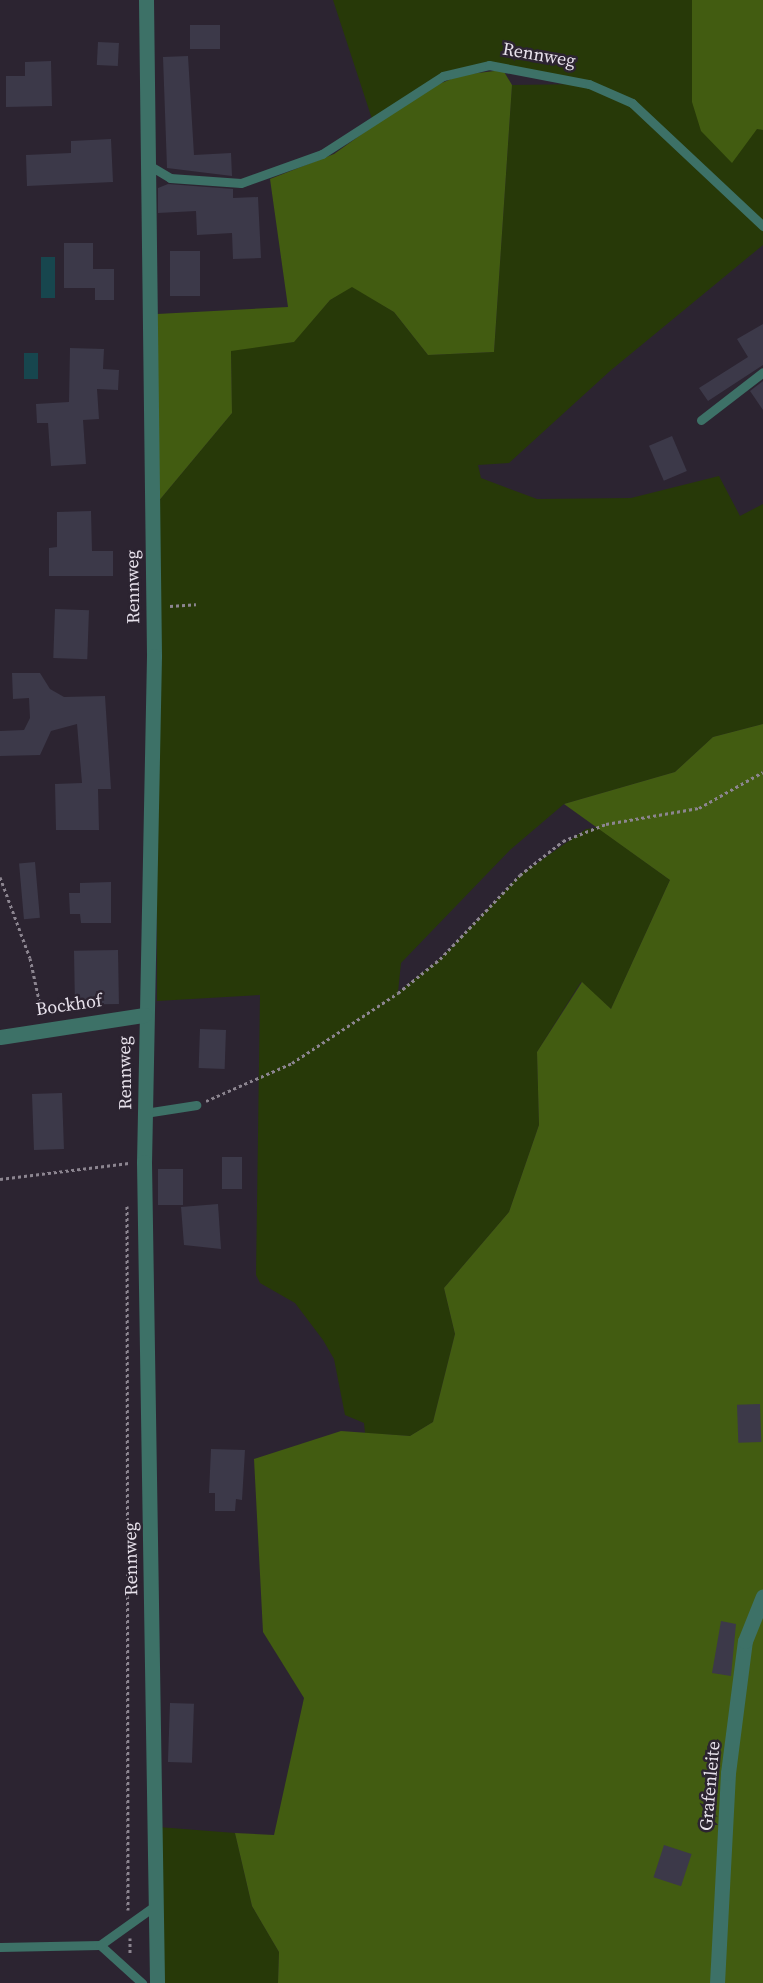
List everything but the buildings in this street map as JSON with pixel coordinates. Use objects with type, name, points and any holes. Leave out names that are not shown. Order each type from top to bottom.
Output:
[{"type":"street","name":"Rennweg","points":[[146,0],[145,162],[153,607],[153,769],[144,1015],[157,1983]]},
{"type":"street","name":"Bockhof","points":[[0,1037],[45,1028],[144,1015]]},
{"type":"street","name":"Grafenleite","points":[[717,1983],[728,1773],[745,1641],[763,1596]]},
{"type":"lane","name":"Rennweg","points":[[145,162],[170,178],[242,183],[322,154],[443,76],[489,65],[589,84],[623,98],[653,119],[763,226]]},
{"type":"lane","points":[[701,420],[763,372]]},
{"type":"lane","points":[[145,1113],[196,1106]]},
{"type":"lane","points":[[0,1947],[100,1945],[156,1905]]},
{"type":"lane","points":[[100,1945],[142,1983]]},
{"type":"path","points":[[153,607],[196,604]]},
{"type":"path","points":[[196,1106],[292,1063],[398,993],[440,959],[520,875],[563,841],[606,824],[699,808],[763,772]]},
{"type":"path","points":[[0,877],[30,958],[45,1028]]},
{"type":"path","points":[[0,1179],[128,1163],[127,1174]]},
{"type":"path","points":[[127,1197],[124,1659],[129,1925]]},
{"type":"green space","points":[[333,0],[692,0],[692,102],[763,130],[763,245],[610,371],[509,463],[478,465],[481,478],[537,499],[631,498],[719,476],[740,516],[763,504],[763,724],[713,737],[675,772],[564,804],[510,850],[401,963],[398,992],[440,959],[520,875],[586,829],[598,828],[670,880],[611,1009],[581,982],[537,1052],[539,1125],[509,1212],[444,1288],[455,1334],[433,1422],[410,1436],[365,1433],[364,1423],[345,1415],[334,1359],[323,1340],[295,1303],[260,1283],[256,1275],[260,995],[157,1001],[157,503],[232,413],[231,350],[293,342],[330,300],[352,286],[394,312],[428,355],[494,352],[512,85],[585,84],[489,65],[443,76],[373,122]]},
{"type":"green space","points":[[692,0],[763,0],[763,130],[757,129],[732,163],[701,131],[692,102]]},
{"type":"green space","points":[[503,70],[512,85],[494,352],[428,355],[394,312],[352,287],[330,300],[294,342],[231,351],[232,413],[157,503],[157,314],[288,307],[270,179],[334,154],[422,91],[461,75]]},
{"type":"green space","points":[[763,724],[763,1983],[278,1983],[279,1952],[252,1906],[235,1833],[274,1835],[304,1698],[263,1632],[254,1459],[341,1431],[410,1436],[433,1422],[455,1334],[444,1288],[509,1212],[539,1125],[537,1052],[582,982],[611,1009],[670,880],[564,804],[675,772],[713,737]]},
{"type":"green space","points":[[158,1827],[235,1833],[252,1906],[279,1952],[278,1983],[157,1983]]},
{"type":"water","points":[[41,257],[55,257],[55,298],[41,298]]},
{"type":"water","points":[[24,353],[38,353],[38,379],[24,379]]}]
